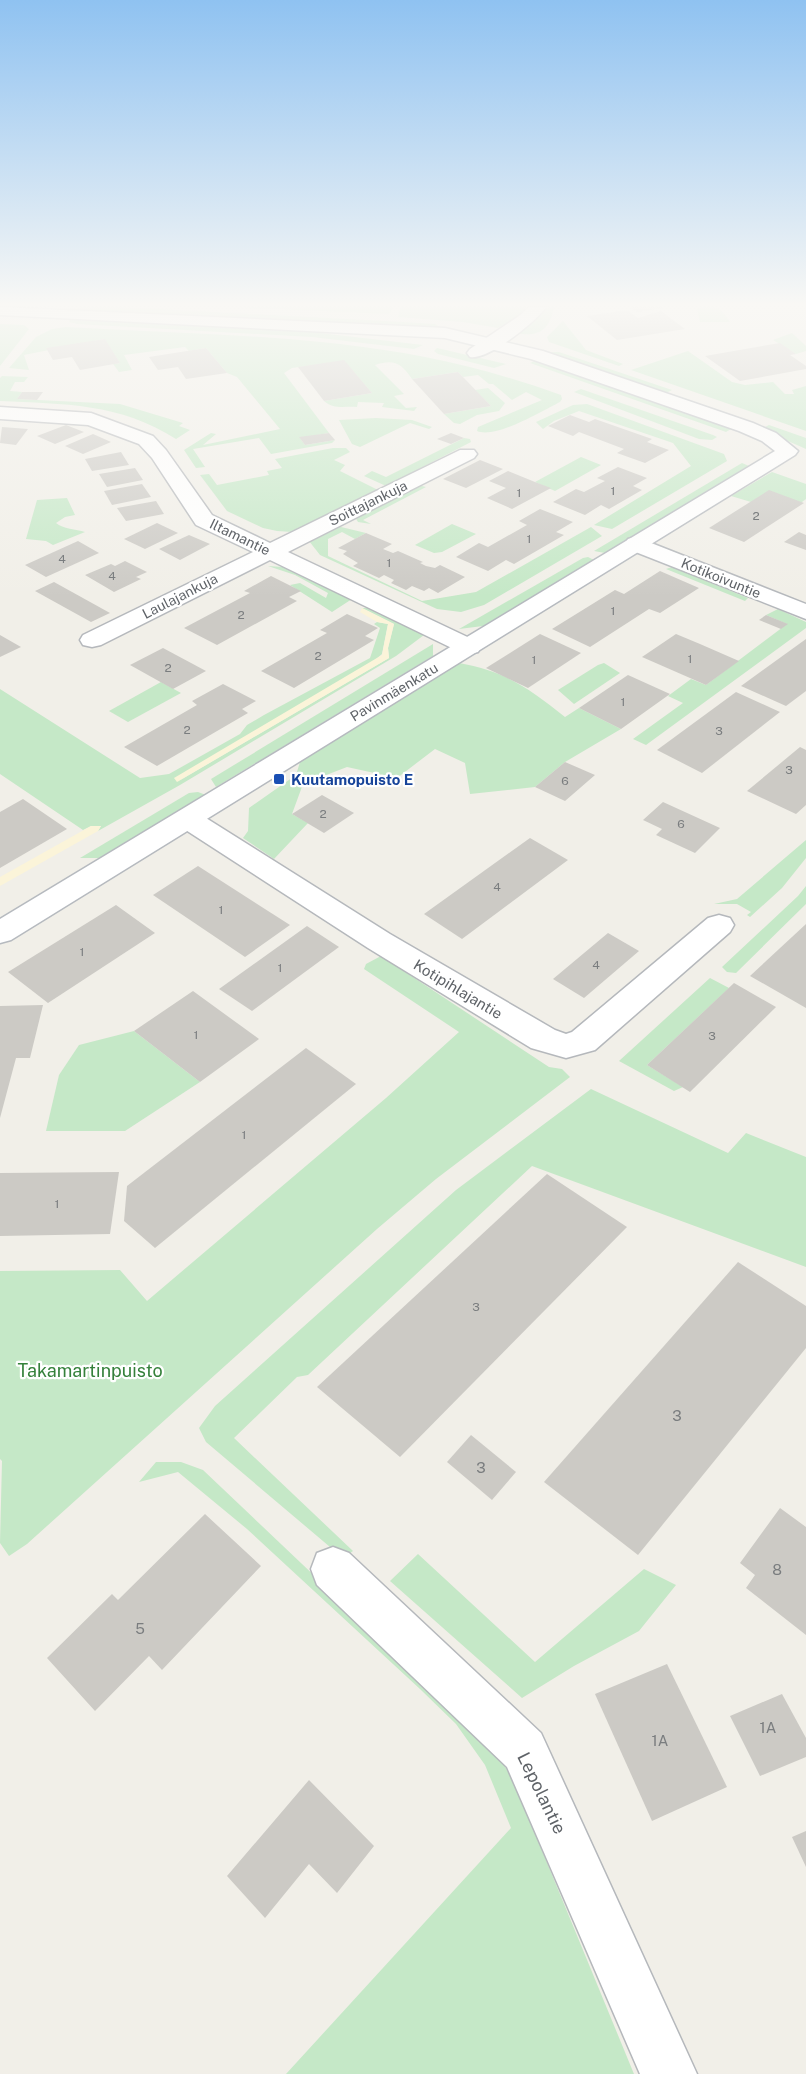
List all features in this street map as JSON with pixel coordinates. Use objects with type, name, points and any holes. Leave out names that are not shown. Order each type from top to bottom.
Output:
[{"type":"street","points":[[637,404],[754,445],[797,454]]},
{"type":"street","name":"Iltamantie","points":[[0,413],[92,419],[146,441],[159,454],[204,520],[469,646]]},
{"type":"street","name":"Soittajankuja","points":[[269,551],[467,454]]},
{"type":"street","name":"Pavinmäenkatu","points":[[0,933],[636,544],[797,454]]},
{"type":"street","name":"Kotikoivuntie","points":[[636,544],[806,612]]},
{"type":"street","name":"Laulajankuja","points":[[92,640],[269,551]]},
{"type":"street","name":"Kotipihlajantie","points":[[188,819],[379,941],[543,1039],[566,1046],[583,1041],[719,925]]},
{"type":"street","name":"Lepolantie","points":[[333,1569],[524,1750],[669,2074]]},
{"type":"green space","points":[[56,404],[120,404],[183,423],[179,426],[190,430],[176,439],[134,418]]},
{"type":"green space","points":[[259,404],[307,404],[329,433],[300,438],[305,445],[335,440],[332,443],[271,454],[259,438],[193,449],[205,467],[196,468],[184,450],[211,433],[216,434],[203,445],[280,429]]},
{"type":"green space","points":[[328,404],[358,404],[357,407],[336,407]]},
{"type":"green space","points":[[384,404],[402,404],[406,408],[417,407],[414,411],[382,407]]},
{"type":"green space","points":[[489,404],[504,404],[499,411],[477,415],[460,424],[454,423],[444,414],[491,406]]},
{"type":"green space","points":[[533,404],[557,404],[507,428],[485,432],[477,431],[478,427]]},
{"type":"green space","points":[[587,404],[724,454],[727,461],[612,529],[594,525],[691,466],[673,443],[579,411],[554,421],[543,429],[536,422],[573,405]]},
{"type":"green space","points":[[605,404],[623,404],[717,437],[712,440],[699,439]]},
{"type":"green space","points":[[646,404],[667,404],[734,427],[726,432]]},
{"type":"green space","points":[[728,404],[806,404],[806,431]]},
{"type":"green space","points":[[376,418],[412,420],[432,427],[429,429],[410,423],[360,447],[352,444],[339,420]]},
{"type":"green space","points":[[769,425],[806,438],[806,449],[761,429]]},
{"type":"green space","points":[[464,438],[470,439],[471,442],[386,486],[364,476],[372,471],[386,477]]},
{"type":"green space","points":[[333,448],[346,448],[350,452],[334,460],[345,465],[340,471],[378,490],[292,532],[263,528],[227,511],[200,475],[209,474],[217,485],[269,475],[267,471],[282,468],[275,459]]},
{"type":"green space","points":[[581,457],[601,465],[555,491],[535,482]]},
{"type":"green space","points":[[742,463],[749,466],[605,553],[594,551]]},
{"type":"green space","points":[[772,472],[806,484],[806,499],[802,502],[751,502],[731,496]]},
{"type":"green space","points":[[418,485],[426,487],[363,520],[371,524],[358,522],[355,517]]},
{"type":"green space","points":[[67,498],[75,515],[65,517],[56,523],[66,528],[85,532],[53,545],[46,541],[26,539],[37,500]]},
{"type":"green space","points":[[452,524],[476,534],[442,552],[434,553],[415,545]]},
{"type":"green space","points":[[337,526],[366,533],[355,539],[342,532],[328,539],[328,556],[422,601],[476,592],[591,527],[602,536],[484,605],[461,612],[437,609],[320,555],[309,541]]},
{"type":"green space","points":[[588,557],[594,560],[483,626],[459,629],[583,558]]},
{"type":"green space","points":[[268,566],[283,567],[352,599],[332,612],[290,585],[300,583],[326,598],[328,593],[295,575]]},
{"type":"green space","points":[[672,567],[748,598],[745,601],[666,569]]},
{"type":"green space","points":[[362,608],[370,608],[424,635],[396,656],[180,785],[98,831],[101,826],[91,826],[83,830],[0,774],[0,689],[140,778],[169,774],[240,734],[247,725],[264,715],[370,658],[380,628],[374,624],[377,622],[388,624],[382,654],[375,660],[243,738],[177,782],[389,658],[388,648],[394,624]]},
{"type":"green space","points":[[778,609],[806,622],[806,628],[646,745],[633,739],[683,703],[668,696],[691,679],[706,685],[787,624],[766,615]]},
{"type":"green space","points":[[433,644],[433,656],[216,787],[211,779]]},
{"type":"green space","points":[[459,663],[490,671],[516,682],[565,717],[579,708],[621,729],[565,762],[535,787],[470,794],[465,763],[435,749],[397,778],[347,767],[303,784],[292,814],[308,823],[274,859],[243,838],[248,831],[249,808],[296,775],[300,762]]},
{"type":"green space","points":[[604,663],[620,673],[574,704],[558,690],[598,665]]},
{"type":"green space","points":[[161,682],[181,693],[128,722],[109,711]]},
{"type":"green space","points":[[198,792],[206,795],[99,858],[80,858],[189,793]]},
{"type":"green space","points":[[806,840],[806,858],[782,888],[750,917],[747,915],[751,912],[737,904],[714,904],[737,899]]},
{"type":"green space","points":[[806,886],[806,904],[736,973],[727,972],[722,967]]},
{"type":"green space","name":"Takamartinpuisto","points":[[381,956],[549,1067],[562,1069],[570,1077],[436,1179],[377,1229],[27,1544],[9,1556],[0,1543],[2,1461],[0,1459],[0,1271],[120,1270],[147,1301],[386,1098],[459,1032],[364,969],[366,964]]},
{"type":"green space","points":[[710,978],[729,988],[647,1065],[683,1087],[674,1091],[619,1061]]},
{"type":"green space","points":[[134,1031],[200,1082],[125,1131],[46,1131],[59,1075],[79,1045]]},
{"type":"green space","points":[[591,1089],[728,1153],[746,1133],[806,1157],[806,1267],[532,1166],[308,1375],[297,1377],[234,1438],[353,1551],[343,1558],[206,1442],[199,1428],[215,1406],[456,1190]]},
{"type":"green space","points":[[156,1462],[181,1462],[203,1470],[479,1732],[497,1753],[513,1780],[634,2074],[286,2074],[511,1828],[485,1765],[456,1724],[247,1529],[178,1472],[139,1482]]},
{"type":"green space","points":[[418,1554],[535,1662],[644,1569],[676,1585],[639,1631],[574,1666],[522,1698],[390,1581]]},
{"type":"sand","points":[[362,608],[394,624],[388,648],[389,658],[177,782],[174,778],[382,655],[388,624],[377,622],[360,612]]},
{"type":"sand","points":[[91,826],[101,826],[98,831],[0,886],[0,877]]},
{"type":"building","points":[[435,404],[489,404],[491,406],[444,414]]},
{"type":"building","points":[[570,415],[589,422],[595,419],[652,439],[647,442],[669,450],[645,463],[617,453],[624,449],[579,432],[573,436],[548,426]]},
{"type":"building","points":[[66,425],[84,432],[55,444],[37,436]]},
{"type":"building","points":[[2,427],[28,429],[16,445],[0,443]]},
{"type":"building","points":[[329,433],[335,440],[305,445],[299,437]]},
{"type":"building","points":[[451,433],[464,438],[451,444],[437,439]]},
{"type":"building","points":[[93,434],[111,442],[83,454],[65,446]]},
{"type":"building","points":[[121,452],[129,465],[92,471],[85,459]]},
{"type":"building","points":[[480,460],[503,469],[466,488],[443,479]]},
{"type":"building","points":[[618,467],[647,478],[633,486],[642,490],[609,509],[601,505],[585,515],[553,502],[576,489],[584,492],[605,481],[597,478]]},
{"type":"building","points":[[135,468],[143,480],[107,487],[99,474]]},
{"type":"building","points":[[508,471],[551,488],[512,509],[487,498],[506,488],[489,481]]},
{"type":"building","points":[[142,484],[151,497],[112,505],[104,491]]},
{"type":"building","points":[[769,490],[804,503],[744,542],[709,528]]},
{"type":"building","points":[[156,501],[164,514],[126,521],[117,508]]},
{"type":"building","points":[[540,509],[573,522],[556,532],[564,535],[514,564],[506,560],[488,571],[456,557],[479,543],[488,547],[527,525],[519,521]]},
{"type":"building","points":[[157,523],[178,533],[145,549],[124,539]]},
{"type":"building","points":[[799,532],[806,535],[806,550],[784,542]]},
{"type":"building","points":[[366,533],[392,544],[383,549],[393,553],[398,551],[423,562],[420,563],[426,566],[435,568],[440,565],[465,577],[438,593],[429,588],[424,591],[412,586],[406,590],[391,583],[394,580],[384,575],[379,578],[353,566],[358,563],[343,554],[347,551],[338,548]]},
{"type":"building","points":[[189,535],[210,544],[180,560],[159,549]]},
{"type":"building","points":[[78,541],[99,553],[46,577],[25,565]]},
{"type":"building","points":[[125,561],[147,572],[136,577],[141,579],[114,592],[85,575],[111,564],[115,566]]},
{"type":"building","points":[[660,571],[699,588],[660,613],[649,609],[590,647],[552,629],[615,590],[624,594]]},
{"type":"building","points":[[271,576],[301,591],[289,597],[297,601],[217,645],[184,628],[250,593],[244,591]]},
{"type":"building","points":[[54,582],[110,613],[91,622],[35,591]]},
{"type":"building","points":[[347,614],[378,628],[365,636],[374,640],[294,688],[261,671],[327,633],[320,630]]},
{"type":"building","points":[[766,615],[788,624],[781,629],[759,620]]},
{"type":"building","points":[[540,634],[581,653],[528,688],[486,668]]},
{"type":"building","points":[[676,634],[739,661],[706,685],[642,657]]},
{"type":"building","points":[[0,635],[21,647],[0,657]]},
{"type":"building","points":[[806,639],[806,691],[786,706],[741,686]]},
{"type":"building","points":[[163,648],[206,671],[173,689],[130,665]]},
{"type":"building","points":[[628,675],[670,694],[621,729],[579,708]]},
{"type":"building","points":[[223,684],[256,701],[242,709],[248,713],[157,766],[124,747],[197,705],[192,701]]},
{"type":"building","points":[[736,692],[780,712],[702,773],[657,750]]},
{"type":"building","points":[[800,747],[806,750],[806,805],[796,814],[747,791]]},
{"type":"building","points":[[565,762],[595,775],[565,801],[535,787]]},
{"type":"building","points":[[322,795],[354,813],[324,833],[292,814]]},
{"type":"building","points":[[23,799],[67,829],[0,868],[0,812]]},
{"type":"building","points":[[663,802],[720,828],[695,853],[656,835],[662,829],[643,820]]},
{"type":"building","points":[[530,838],[568,860],[462,939],[424,914]]},
{"type":"building","points":[[198,866],[290,925],[245,957],[153,895]]},
{"type":"building","points":[[116,905],[155,933],[48,1003],[8,972]]},
{"type":"building","points":[[806,924],[806,1008],[750,976]]},
{"type":"building","points":[[307,926],[339,947],[252,1011],[219,989]]},
{"type":"building","points":[[608,933],[639,951],[584,998],[553,979]]},
{"type":"building","points":[[734,983],[776,1007],[690,1092],[647,1065]]},
{"type":"building","points":[[193,991],[259,1039],[200,1082],[134,1031]]},
{"type":"building","points":[[43,1005],[30,1058],[16,1058],[0,1118],[0,1006]]},
{"type":"building","points":[[306,1048],[356,1084],[155,1248],[124,1221],[127,1186]]},
{"type":"building","points":[[119,1172],[110,1234],[0,1236],[0,1173]]},
{"type":"building","points":[[547,1174],[627,1227],[400,1457],[317,1387]]},
{"type":"building","points":[[738,1262],[806,1306],[806,1348],[638,1555],[544,1482]]},
{"type":"building","points":[[471,1435],[516,1472],[492,1500],[447,1462]]},
{"type":"building","points":[[780,1508],[806,1527],[806,1635],[746,1588],[755,1575],[740,1563]]},
{"type":"building","points":[[205,1514],[261,1566],[162,1670],[149,1656],[95,1711],[47,1658],[112,1594],[118,1600]]},
{"type":"building","points":[[667,1664],[727,1787],[652,1821],[595,1694]]},
{"type":"building","points":[[782,1694],[806,1738],[806,1757],[760,1776],[730,1716]]},
{"type":"building","points":[[309,1780],[374,1846],[337,1893],[309,1864],[265,1918],[227,1876]]},
{"type":"building","points":[[806,1831],[806,1867],[792,1837]]},
{"type":"place","name":"Kuutamopuisto E","points":[[279,779]]}]
